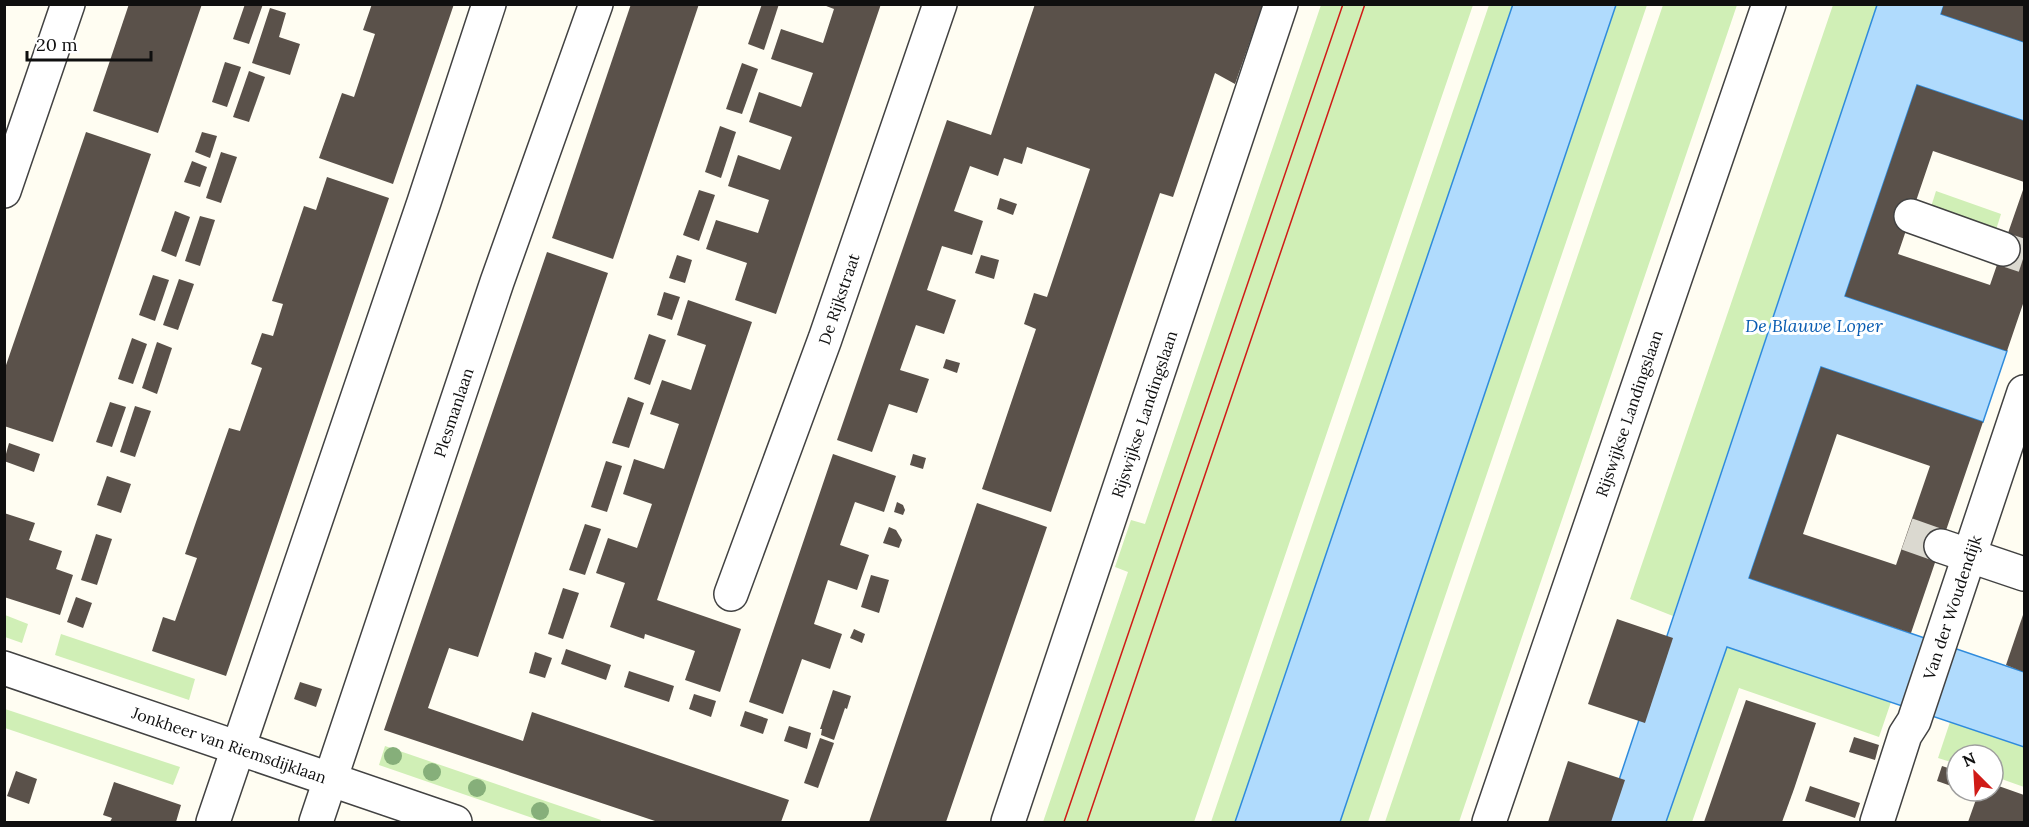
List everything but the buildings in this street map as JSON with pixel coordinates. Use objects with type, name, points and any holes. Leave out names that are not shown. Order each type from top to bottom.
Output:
[{"type":"street","points":[[4,191],[68,4]]},
{"type":"street","points":[[213,822],[489,4]]},
{"type":"street","name":"Plesmanlaan","points":[[316,822],[513,236],[596,4]]},
{"type":"street","name":"De Rijkstraat","points":[[731,594],[825,339],[940,4]]},
{"type":"street","name":"Rijswijkse Landingslaan","points":[[1008,822],[1281,4]]},
{"type":"street","name":"Rijswijkse Landingslaan","points":[[1489,822],[1770,4]]},
{"type":"street","points":[[1911,216],[2003,249]]},
{"type":"street","name":"Van der Woudendijk","points":[[1877,822],[1905,735],[1914,721],[1943,634],[1955,551],[2025,392]]},
{"type":"street","points":[[1955,551],[2025,574]]},
{"type":"street","name":"Jonkheer van Riemsdijklaan","points":[[4,668],[455,822]]},
{"type":"green space","points":[[1321,5],[1473,5],[1194,822],[1043,822],[1128,572],[1115,567],[1131,520],[1145,524]]},
{"type":"green space","points":[[1489,5],[1513,5],[1235,822],[1211,822]]},
{"type":"green space","points":[[1616,5],[1647,5],[1368,822],[1340,822]]},
{"type":"green space","points":[[1663,5],[1737,5],[1459,822],[1385,822]]},
{"type":"green space","points":[[1833,5],[1877,5],[1673,616],[1630,599]]},
{"type":"green space","points":[[1936,191],[2001,214],[1995,233],[1930,210]]},
{"type":"green space","points":[[5,615],[28,624],[22,643],[5,637]]},
{"type":"green space","points":[[61,634],[195,679],[189,700],[55,655]]},
{"type":"green space","points":[[1727,647],[1891,702],[1879,737],[1739,688],[1692,822],[1666,822]]},
{"type":"green space","points":[[5,709],[180,767],[173,785],[5,728]]},
{"type":"green space","points":[[1950,722],[2024,747],[2024,787],[2005,780],[2005,743],[1945,743],[1945,760],[1938,758]]},
{"type":"green space","points":[[385,746],[601,820],[600,822],[544,822],[379,765]]},
{"type":"water","points":[[1513,4],[1616,5],[1340,822],[1235,822]]},
{"type":"water","name":"De Blauwe Loper","points":[[1877,5],[1944,5],[1941,14],[2024,42],[2024,121],[1917,85],[1845,296],[2007,351],[1983,422],[1821,367],[1749,578],[2024,672],[2024,747],[1727,647],[1666,822],[1605,822]]},
{"type":"tunnel","points":[[2003,249],[2024,256]]},
{"type":"tunnel","points":[[1907,534],[1941,546]]},
{"type":"tram line","points":[[1064,822],[1343,4]]},
{"type":"tram line","points":[[1087,822],[1365,4]]}]
